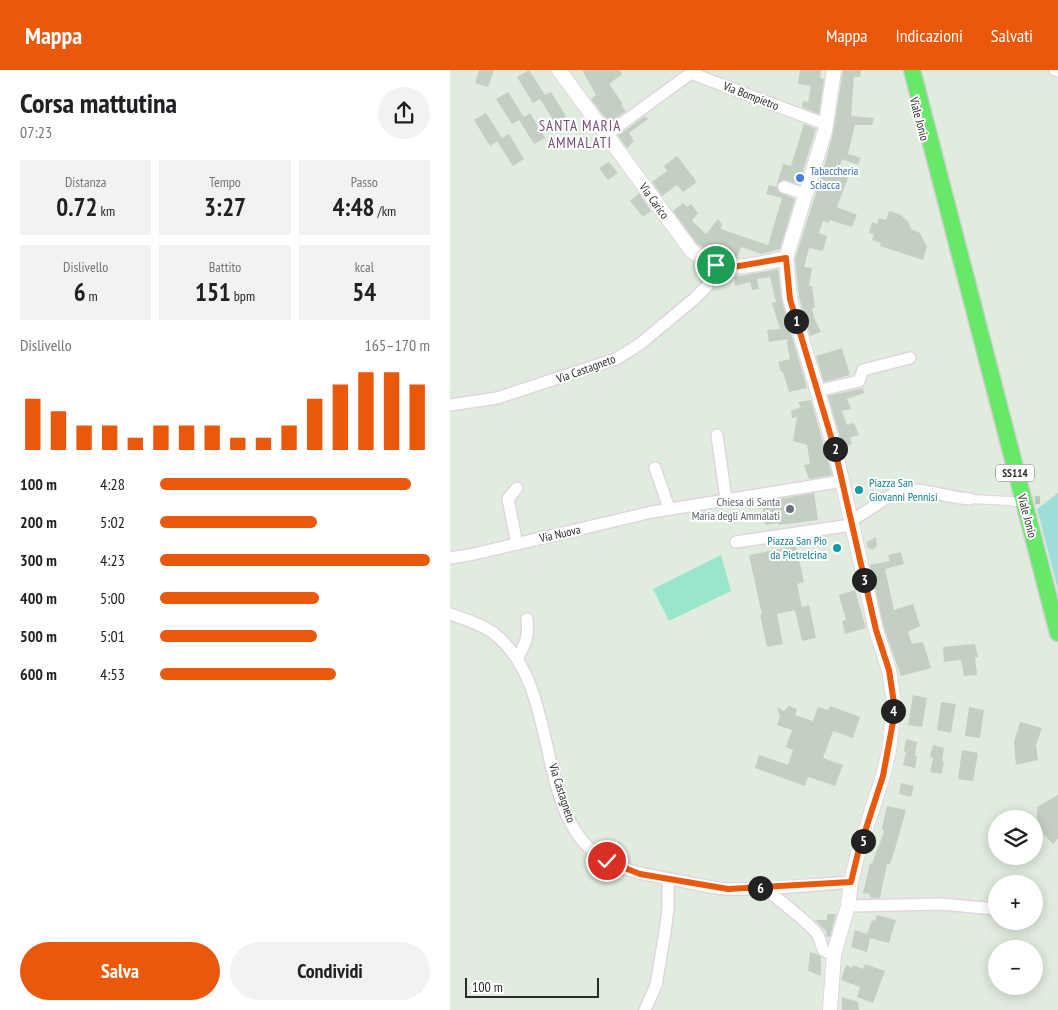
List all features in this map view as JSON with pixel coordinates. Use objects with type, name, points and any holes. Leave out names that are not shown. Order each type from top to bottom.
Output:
[{"type":"main road","name":"Viale Jonio","points":[[905,70],[974,312]]},
{"type":"main road","name":"Viale Jonio","points":[[912,70],[1058,634]]},
{"type":"street","name":"Via Carico","points":[[559,70],[690,250],[701,259],[716,265],[733,267],[786,258]]},
{"type":"street","name":"Via Bompietro","points":[[606,135],[692,72],[825,124]]},
{"type":"street","points":[[830,1010],[834,954],[848,906],[851,882],[858,853],[883,776],[890,742],[894,703],[889,670],[876,630],[842,481],[790,299],[786,258],[825,131],[832,73]]},
{"type":"street","points":[[784,187],[805,194]]},
{"type":"street","name":"Via Castagneto","points":[[450,405],[498,398],[616,359],[640,344],[694,299],[707,286],[716,265]]},
{"type":"street","points":[[817,391],[860,381],[863,370],[910,358]]},
{"type":"street","points":[[717,435],[726,499]]},
{"type":"street","points":[[655,468],[669,508]]},
{"type":"street","name":"Via Nuova","points":[[450,558],[669,508],[842,481]]},
{"type":"street","points":[[517,488],[508,500],[517,544]]},
{"type":"street","points":[[736,542],[851,523],[896,492],[903,490],[913,489],[955,498],[1012,500],[1014,502]]},
{"type":"street","name":"Via Castagneto","points":[[450,614],[476,623],[490,631],[502,641],[517,659],[525,673],[535,699],[563,805],[570,823],[594,852],[607,861],[640,874],[728,889],[851,882]]},
{"type":"street","points":[[517,659],[525,645],[528,633],[526,619]]},
{"type":"street","points":[[645,1010],[656,985],[668,908],[668,879]]},
{"type":"street","points":[[765,888],[818,936],[825,952],[834,954]]},
{"type":"street","points":[[848,906],[941,904],[988,908]]},
{"type":"shaded area","points":[[1058,493],[1058,590],[1037,509]]},
{"type":"green space","points":[[721,555],[731,591],[669,621],[653,589]]},
{"type":"building","points":[[479,70],[494,70],[488,87],[475,83]]},
{"type":"building","points":[[529,70],[545,95],[551,92],[566,116],[555,123],[540,99],[533,103],[517,77]]},
{"type":"building","points":[[582,70],[620,70],[622,74],[609,84],[626,111],[609,123],[591,99],[596,95]]},
{"type":"building","points":[[800,70],[821,70],[820,78],[824,79],[819,114],[802,107],[803,101],[808,102],[811,86],[798,84]]},
{"type":"building","points":[[843,70],[861,70],[860,77],[854,77],[851,116],[874,118],[872,125],[855,125],[848,154],[861,158],[858,165],[842,159],[837,174],[848,178],[837,207],[857,215],[852,227],[830,220],[829,223],[823,221],[819,233],[827,236],[823,251],[809,248],[804,267],[812,268],[809,286],[812,286],[815,308],[812,309],[821,332],[810,336],[799,297],[795,259],[833,133]]},
{"type":"building","points":[[508,92],[524,117],[530,113],[545,138],[534,144],[519,120],[512,124],[496,99]]},
{"type":"building","points":[[486,113],[502,138],[490,146],[474,120]]},
{"type":"building","points":[[645,116],[648,119],[629,133],[634,141],[627,148],[618,136]]},
{"type":"building","points":[[804,124],[816,129],[799,184],[783,180],[777,185],[779,192],[795,199],[780,249],[761,254],[741,247],[737,258],[714,254],[697,244],[673,211],[683,203],[687,207],[691,204],[698,213],[692,221],[706,234],[718,219],[722,224],[721,229],[768,245],[782,198],[766,194],[769,185],[776,187],[783,164],[791,166]]},
{"type":"building","points":[[509,134],[524,159],[513,166],[497,141]]},
{"type":"building","points":[[677,156],[697,182],[683,192],[677,185],[662,196],[652,182],[667,171],[664,166]]},
{"type":"building","points":[[609,162],[618,173],[608,180],[599,168]]},
{"type":"building","points":[[639,193],[651,211],[643,217],[630,201]]},
{"type":"building","points":[[889,211],[901,215],[909,223],[911,229],[920,233],[927,247],[923,260],[880,246],[881,243],[872,240],[874,234],[869,233],[872,222],[877,224],[879,218],[886,220]]},
{"type":"building","points":[[778,269],[782,302],[807,388],[789,392],[778,362],[790,359],[788,339],[769,342],[767,330],[780,329],[772,303],[776,302],[770,277],[757,279],[759,289],[752,290],[750,282],[735,286],[734,277]]},
{"type":"building","points":[[842,348],[850,375],[824,382],[816,356]]},
{"type":"building","points":[[863,388],[864,393],[847,399],[851,409],[842,411],[847,425],[854,423],[859,435],[850,438],[852,444],[843,447],[828,396]]},
{"type":"building","points":[[811,400],[832,475],[809,479],[804,465],[810,464],[807,445],[793,441],[797,417],[792,418],[791,411],[801,407],[798,402]]},
{"type":"building","name":"Chiesa di Santa Maria degli Ammalati","points":[[814,493],[818,520],[765,525],[762,502]]},
{"type":"building","points":[[876,537],[877,546],[873,550],[867,547],[867,542]]},
{"type":"building","points":[[796,546],[804,582],[797,584],[802,607],[809,605],[816,638],[802,641],[795,610],[777,614],[783,644],[767,647],[749,555]]},
{"type":"building","points":[[901,552],[904,564],[885,569],[894,610],[913,604],[920,626],[908,632],[912,644],[923,642],[931,668],[901,676],[884,628],[870,565],[890,561],[888,555]]},
{"type":"building","points":[[855,590],[866,628],[845,634],[842,621],[846,620],[839,595]]},
{"type":"building","points":[[975,644],[978,657],[975,657],[977,675],[964,676],[961,660],[944,662],[943,647]]},
{"type":"building","points":[[913,695],[927,698],[922,727],[908,725]]},
{"type":"building","points":[[941,702],[956,704],[951,733],[937,730]]},
{"type":"building","points":[[789,706],[797,709],[795,715],[813,721],[818,707],[828,710],[830,706],[860,717],[853,738],[833,731],[823,758],[843,765],[835,786],[808,777],[805,786],[755,768],[759,755],[788,765],[793,750],[786,747],[792,730],[777,725],[780,717],[777,707],[784,711]]},
{"type":"building","points":[[969,707],[984,710],[980,738],[965,736]]},
{"type":"building","points":[[1020,722],[1042,728],[1036,745],[1038,760],[1016,765],[1014,742]]},
{"type":"building","points":[[906,739],[917,742],[915,768],[903,765]]},
{"type":"building","points":[[933,745],[944,748],[942,774],[930,772],[933,758],[930,757]]},
{"type":"building","points":[[962,750],[978,753],[973,781],[958,779]]},
{"type":"building","points":[[901,783],[914,786],[911,797],[899,794]]},
{"type":"building","points":[[1058,795],[1058,839],[1053,844],[1043,833],[1043,810],[1037,810],[1037,807]]},
{"type":"building","points":[[887,806],[906,810],[890,864],[887,864],[880,898],[875,898],[870,897],[870,894],[863,893],[870,863],[872,864],[884,832],[882,828]]},
{"type":"building","points":[[827,914],[836,914],[830,937],[827,937],[826,931],[815,920],[827,920]]},
{"type":"building","points":[[877,915],[896,920],[889,943],[870,938],[867,952],[851,947],[855,930],[867,934],[872,920],[875,921]]},
{"type":"building","points":[[810,952],[821,957],[821,976],[808,971]]},
{"type":"building","points":[[865,964],[885,971],[873,1003],[857,997],[860,987],[841,980],[846,965],[852,968],[853,965],[863,969]]},
{"type":"building","points":[[842,997],[858,1002],[859,1010],[842,1010]]},
{"type":"tunnel","points":[[1023,501],[1040,500]]},
{"type":"place","name":"Tabaccheria Sciacca","points":[[800,178]]},
{"type":"place","name":"Piazza San Giovanni Pennisi","points":[[859,490]]},
{"type":"place","name":"Chiesa di Santa Maria degli Ammalati","points":[[790,509]]},
{"type":"place","name":"Piazza San Pio da Pietrelcina","points":[[837,548]]},
{"type":"district","name":"SANTA MARIA AMMALATI","points":[[580,134]]},
{"type":"route","points":[[607,861],[640,874],[728,889],[851,882],[858,853],[876,803],[888,751],[894,703],[889,670],[876,630],[835,450],[790,299],[786,258],[749,266],[716,265]]}]
